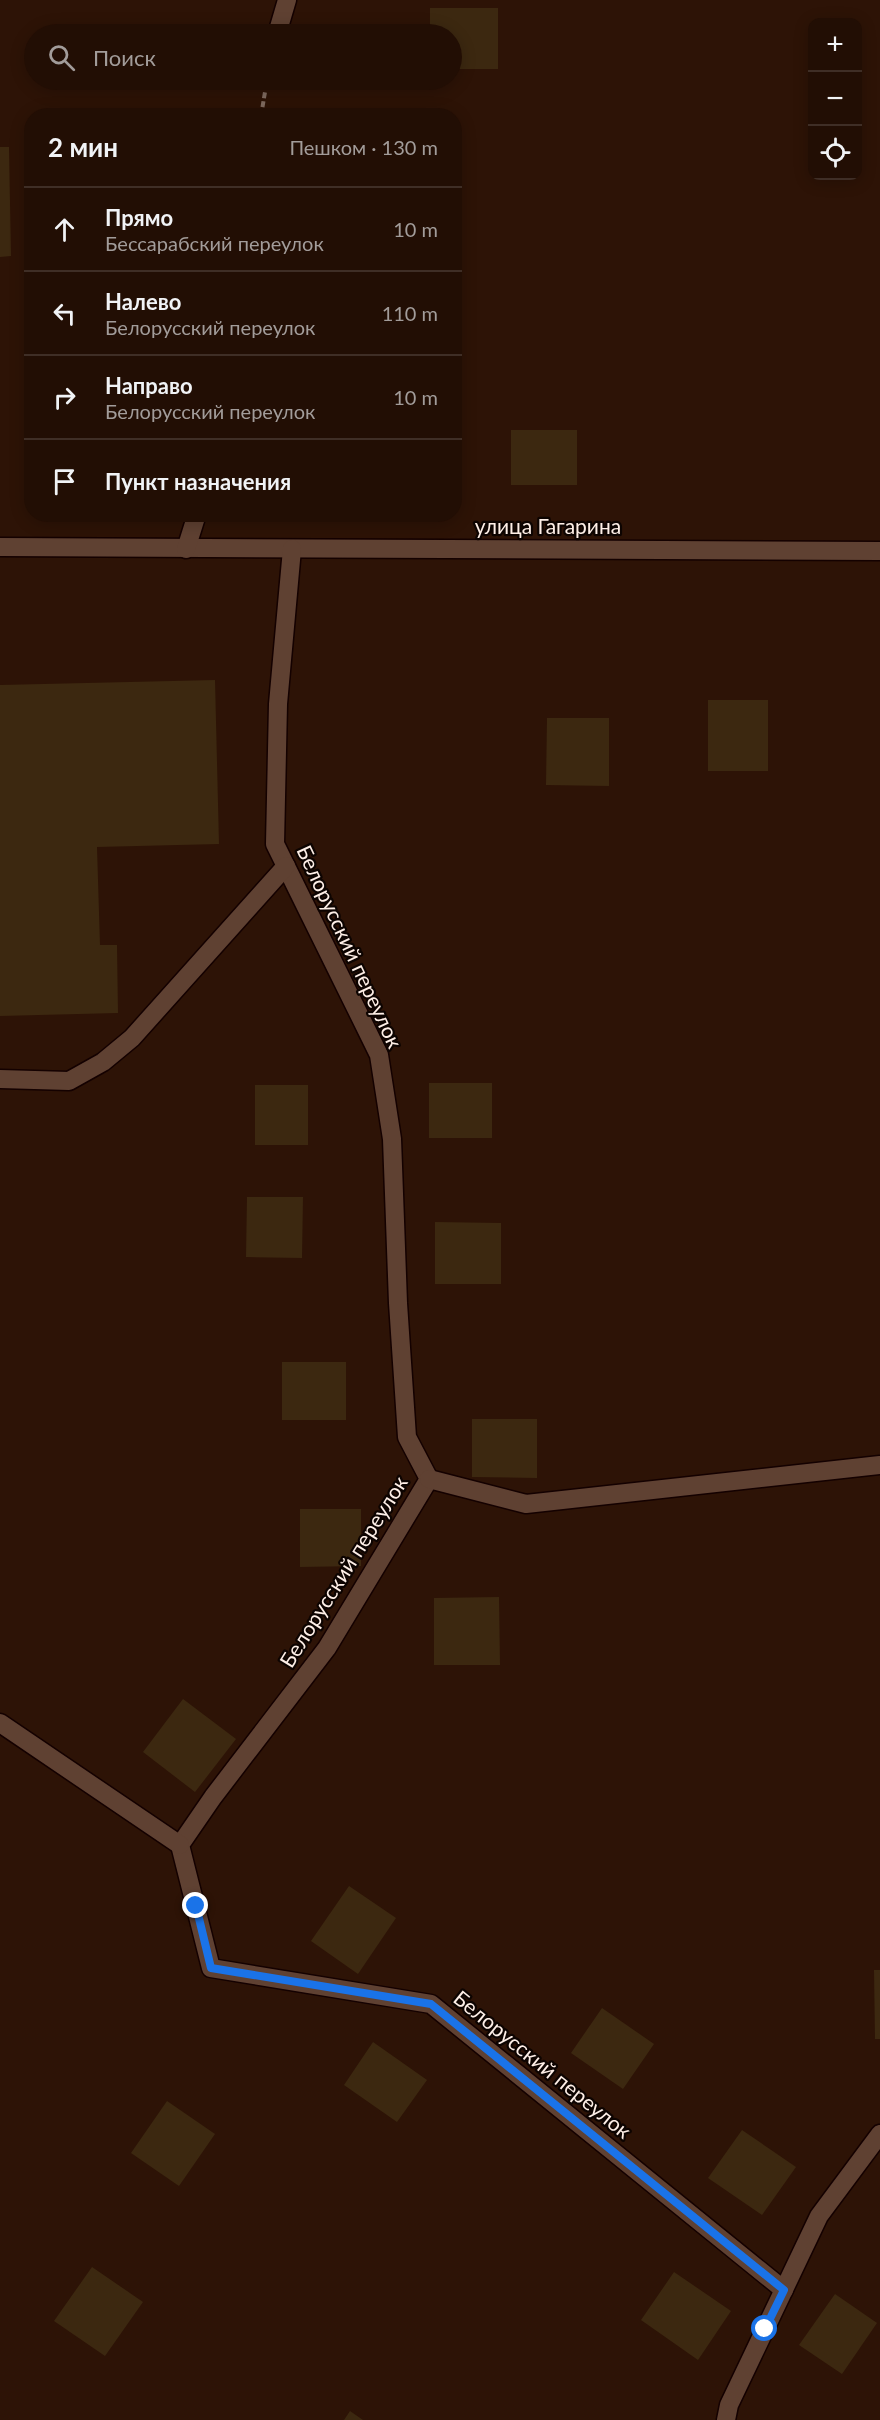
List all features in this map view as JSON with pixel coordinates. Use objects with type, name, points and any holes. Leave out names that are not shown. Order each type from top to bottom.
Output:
[{"type":"street","points":[[280,24],[287,0]]},
{"type":"street","points":[[186,549],[194,522]]},
{"type":"street","name":"улица Гагарина","points":[[0,547],[880,550]]},
{"type":"street","name":"Белорусский переулок","points":[[292,549],[278,704],[275,844],[379,1055],[393,1139],[398,1303],[407,1437],[429,1479],[327,1648],[213,1797],[180,1845],[211,1968],[431,2004],[784,2290]]},
{"type":"street","points":[[0,1079],[69,1081],[103,1062],[132,1038],[286,866]]},
{"type":"street","points":[[429,1479],[526,1504],[880,1465]]},
{"type":"street","points":[[0,1723],[180,1845]]},
{"type":"street","points":[[726,2420],[729,2405],[819,2216],[880,2134]]},
{"type":"path","points":[[262,108],[265,90]]},
{"type":"building","points":[[430,8],[498,8],[498,69],[462,69],[462,24],[430,24]]},
{"type":"building","points":[[0,147],[9,147],[11,256],[0,257]]},
{"type":"building","points":[[511,430],[577,430],[577,485],[511,485]]},
{"type":"building","points":[[215,680],[219,844],[97,847],[100,945],[117,945],[118,1013],[0,1016],[0,685]]},
{"type":"building","points":[[708,700],[768,700],[768,771],[708,771]]},
{"type":"building","points":[[547,718],[609,718],[609,786],[546,785]]},
{"type":"building","points":[[429,1083],[492,1083],[492,1138],[429,1138]]},
{"type":"building","points":[[255,1085],[308,1085],[308,1145],[255,1145]]},
{"type":"building","points":[[247,1197],[303,1197],[302,1258],[246,1257]]},
{"type":"building","points":[[435,1222],[501,1223],[501,1284],[435,1284]]},
{"type":"building","points":[[282,1362],[346,1362],[346,1420],[282,1420]]},
{"type":"building","points":[[472,1419],[537,1419],[537,1478],[472,1477]]},
{"type":"building","points":[[300,1509],[361,1509],[361,1566],[300,1567]]},
{"type":"building","points":[[499,1597],[500,1665],[434,1665],[434,1598]]},
{"type":"building","points":[[183,1699],[236,1739],[195,1792],[143,1752]]},
{"type":"building","points":[[349,1886],[396,1918],[358,1974],[311,1941]]},
{"type":"building","points":[[874,1970],[880,1970],[880,2039],[875,2039]]},
{"type":"building","points":[[602,2008],[654,2044],[623,2089],[571,2053]]},
{"type":"building","points":[[373,2042],[427,2080],[397,2122],[344,2085]]},
{"type":"building","points":[[167,2101],[215,2134],[179,2186],[131,2153]]},
{"type":"building","points":[[742,2130],[796,2167],[762,2215],[708,2178]]},
{"type":"building","points":[[92,2267],[143,2302],[105,2356],[54,2321]]},
{"type":"building","points":[[674,2272],[731,2311],[698,2360],[641,2320]]},
{"type":"building","points":[[835,2294],[877,2323],[842,2374],[799,2345]]},
{"type":"building","points":[[350,2411],[363,2420],[344,2420]]},
{"type":"route","points":[[196,1906],[211,1968],[431,2004],[784,2290],[765,2329]]}]
